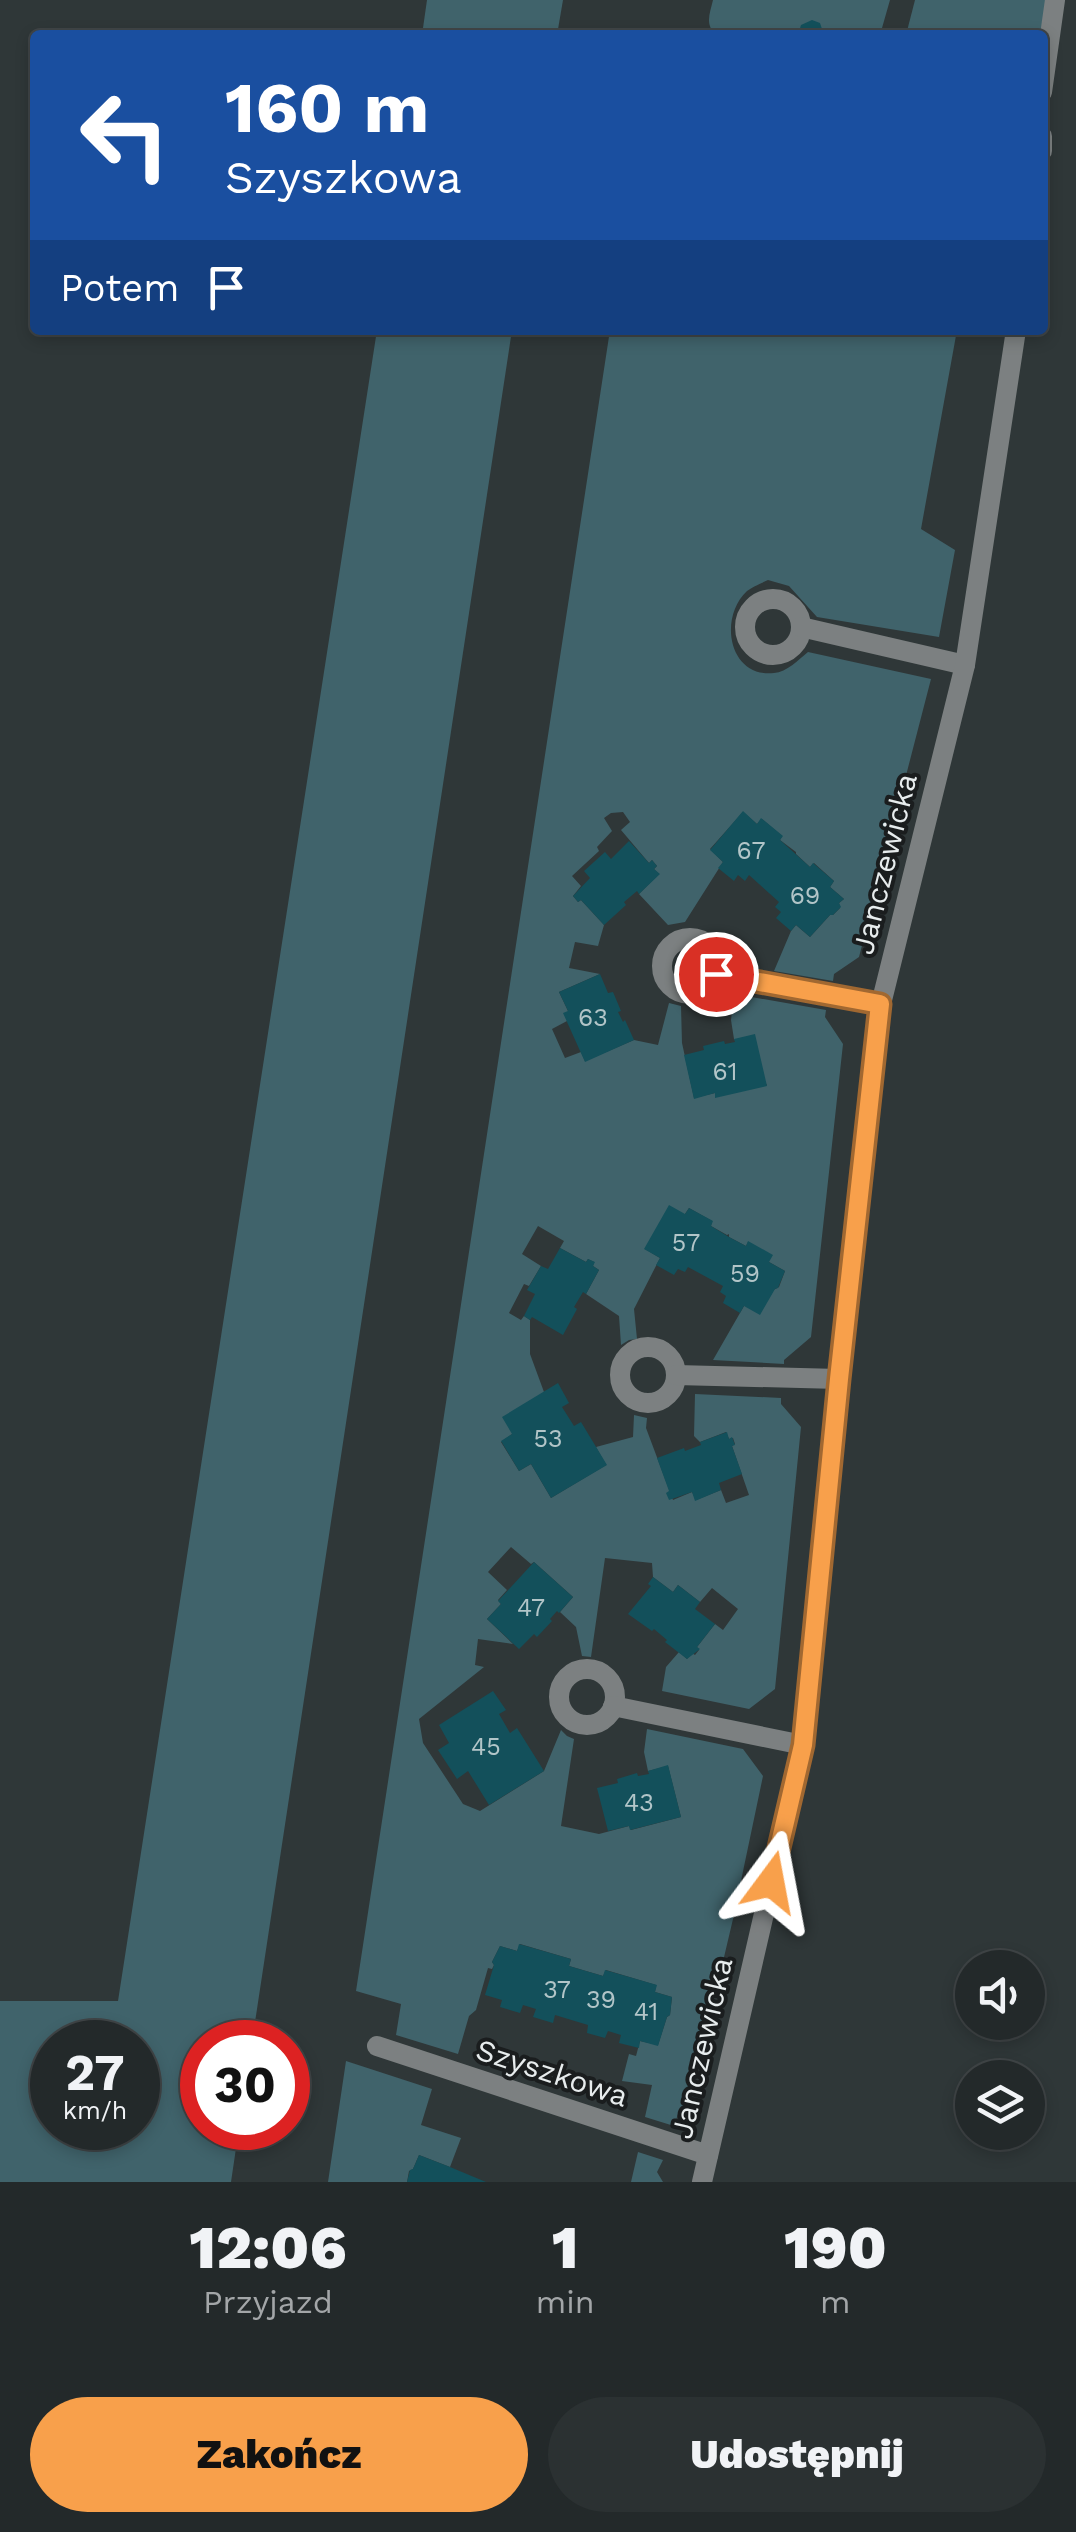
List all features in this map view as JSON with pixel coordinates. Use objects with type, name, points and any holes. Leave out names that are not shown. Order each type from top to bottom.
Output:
[{"type":"street","points":[[1048,50],[1055,0]]},
{"type":"street","name":"Janczewicka","points":[[702,2182],[803,1745],[880,1004],[965,665],[1015,335]]},
{"type":"street","points":[[800,627],[965,665]]},
{"type":"street","points":[[716,974],[880,1004]]},
{"type":"street","points":[[676,1375],[839,1379]]},
{"type":"street","points":[[614,1706],[803,1745]]},
{"type":"street","name":"Szyszkowa","points":[[377,2046],[708,2155]]},
{"type":"shaded area","points":[[427,0],[563,0],[558,30],[423,30]]},
{"type":"shaded area","points":[[713,0],[890,0],[881,30],[712,30]]},
{"type":"shaded area","points":[[915,0],[1048,0],[1043,30],[907,30]]},
{"type":"shaded area","points":[[376,335],[511,335],[255,2020],[180,2020],[180,2150],[236,2150],[231,2182],[0,2182],[0,2001],[118,2001]]},
{"type":"shaded area","points":[[609,335],[956,335],[921,529],[955,550],[939,637],[817,617],[789,586],[768,580],[747,591],[733,616],[731,630],[738,656],[759,672],[783,670],[808,652],[931,679],[859,957],[834,974],[833,981],[774,971],[796,925],[810,937],[840,908],[844,899],[830,887],[834,881],[814,863],[810,867],[762,819],[757,824],[743,812],[710,849],[723,862],[685,922],[668,925],[639,894],[659,874],[652,860],[649,863],[621,830],[630,822],[623,812],[604,818],[612,831],[597,847],[599,851],[572,876],[581,886],[573,896],[604,925],[598,946],[575,942],[569,968],[600,974],[559,992],[568,1011],[567,1021],[552,1029],[565,1058],[581,1052],[585,1061],[634,1040],[658,1045],[669,1003],[681,1006],[682,1043],[694,1098],[715,1093],[715,1097],[767,1085],[734,1039],[734,994],[826,1010],[825,1017],[843,1044],[811,1337],[784,1364],[713,1360],[744,1306],[779,1287],[785,1271],[748,1242],[746,1246],[729,1237],[689,1208],[645,1249],[660,1258],[634,1309],[637,1339],[621,1345],[619,1316],[586,1294],[599,1270],[594,1262],[586,1262],[560,1248],[564,1241],[538,1226],[522,1254],[541,1266],[529,1286],[524,1284],[509,1313],[530,1320],[530,1354],[544,1392],[512,1434],[501,1442],[519,1471],[531,1464],[551,1498],[606,1465],[596,1447],[633,1437],[634,1415],[647,1418],[646,1428],[673,1500],[692,1492],[696,1500],[721,1490],[726,1503],[749,1495],[732,1446],[733,1438],[729,1439],[726,1432],[700,1442],[694,1436],[695,1394],[781,1398],[781,1404],[801,1427],[775,1689],[749,1709],[662,1691],[666,1667],[679,1652],[687,1659],[692,1653],[695,1655],[715,1624],[723,1630],[738,1609],[712,1588],[700,1602],[678,1585],[673,1592],[653,1577],[652,1563],[605,1558],[591,1657],[582,1656],[576,1627],[560,1612],[573,1597],[511,1547],[488,1572],[507,1590],[498,1600],[501,1604],[487,1619],[513,1644],[478,1639],[475,1665],[484,1667],[419,1719],[423,1743],[463,1804],[480,1811],[544,1771],[561,1730],[574,1739],[561,1826],[599,1834],[681,1817],[668,1766],[648,1771],[644,1752],[647,1729],[743,1749],[763,1776],[689,2106],[679,2111],[674,2126],[645,2117],[652,2085],[622,2081],[629,2054],[636,2056],[640,2041],[658,2045],[670,2015],[672,1997],[655,1992],[656,1985],[606,1970],[603,1976],[569,1966],[571,1959],[520,1944],[517,1951],[500,1946],[492,1969],[488,1968],[476,2010],[469,2016],[458,2054],[396,2035],[401,2004],[356,1991]]},
{"type":"shaded area","points":[[346,2061],[432,2089],[421,2125],[461,2138],[450,2167],[419,2155],[407,2182],[328,2182]]},
{"type":"shaded area","points":[[638,2152],[663,2160],[657,2172],[663,2182],[631,2182]]},
{"type":"building","points":[[812,20],[820,23],[822,30],[800,30]]},
{"type":"building","points":[[743,811],[757,824],[761,818],[783,836],[780,840],[810,867],[813,863],[834,881],[830,887],[844,899],[839,903],[841,907],[810,937],[796,925],[791,931],[776,918],[781,912],[775,907],[779,902],[749,875],[745,881],[738,875],[734,881],[718,868],[723,862],[710,850]]},
{"type":"building","points":[[629,841],[649,863],[652,860],[660,874],[624,902],[626,905],[604,925],[573,896],[590,878],[584,871],[605,852],[611,859]]},
{"type":"building","points":[[600,974],[608,993],[613,992],[621,1011],[618,1012],[634,1040],[585,1062],[563,1013],[568,1011],[559,992]]},
{"type":"building","points":[[755,1034],[767,1086],[694,1099],[684,1055],[704,1050],[703,1046],[735,1042],[734,1039]]},
{"type":"building","points":[[669,1205],[685,1214],[689,1208],[713,1221],[711,1226],[729,1237],[746,1246],[748,1241],[773,1255],[769,1262],[785,1271],[760,1315],[744,1306],[740,1313],[723,1303],[723,1286],[688,1267],[685,1272],[678,1269],[674,1275],[656,1265],[660,1258],[644,1249]]},
{"type":"building","points":[[560,1248],[586,1262],[595,1262],[593,1266],[599,1270],[574,1307],[577,1309],[563,1335],[524,1316],[535,1294],[527,1290],[541,1266],[548,1269]]},
{"type":"building","points":[[558,1383],[569,1403],[562,1407],[574,1426],[581,1422],[607,1465],[551,1498],[531,1464],[519,1471],[501,1441],[512,1434],[502,1417]]},
{"type":"building","points":[[727,1432],[735,1445],[732,1446],[742,1474],[719,1483],[721,1490],[695,1501],[692,1492],[669,1500],[657,1458],[684,1448],[685,1451]]},
{"type":"building","points":[[534,1562],[573,1597],[537,1637],[534,1634],[519,1649],[487,1619]]},
{"type":"building","points":[[653,1577],[673,1592],[678,1585],[700,1602],[695,1609],[715,1624],[697,1647],[700,1649],[687,1659],[654,1629],[628,1614],[651,1586],[648,1584]]},
{"type":"building","points":[[493,1691],[506,1710],[499,1714],[510,1733],[517,1728],[544,1771],[489,1805],[468,1771],[457,1779],[438,1750],[449,1743],[439,1725]]},
{"type":"building","points":[[668,1765],[681,1817],[630,1830],[629,1826],[608,1831],[597,1788]]},
{"type":"building","points":[[519,1944],[571,1959],[569,1966],[603,1976],[605,1970],[657,1985],[655,1992],[672,1997],[670,2015],[658,2046],[640,2041],[639,2048],[619,2043],[621,2035],[608,2031],[605,2038],[587,2033],[588,2025],[555,2015],[553,2023],[533,2017],[536,2009],[523,2005],[520,2013],[500,2007],[502,2000],[485,1995],[492,1962],[500,1946],[517,1951]]},
{"type":"building","points":[[419,2155],[486,2182],[407,2182]]},
{"type":"route","points":[[716,974],[880,1004],[803,1745],[771,1882]]}]
